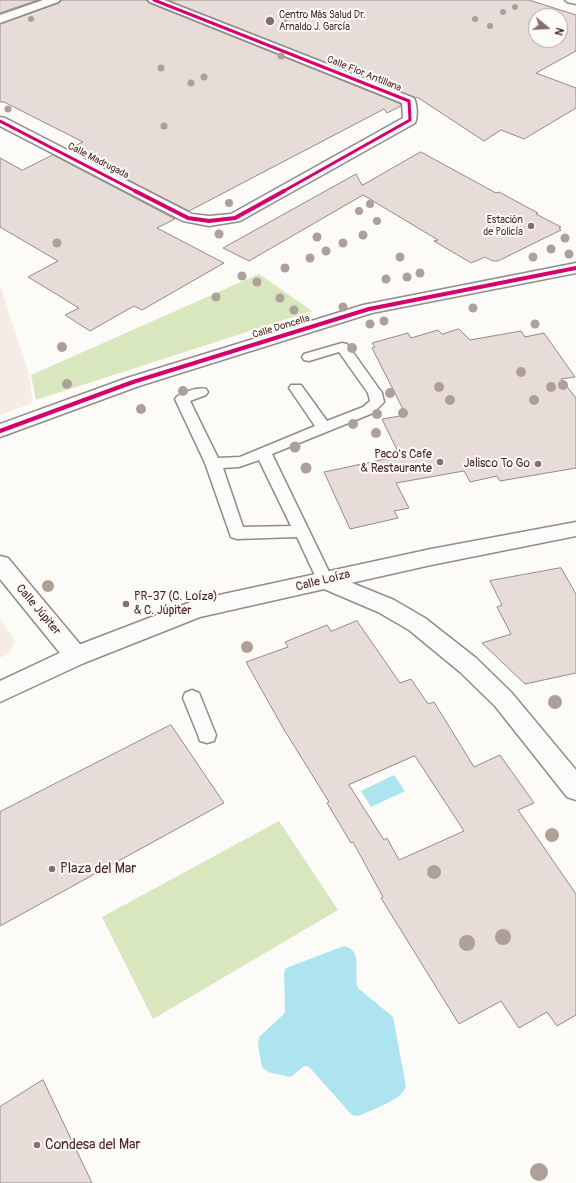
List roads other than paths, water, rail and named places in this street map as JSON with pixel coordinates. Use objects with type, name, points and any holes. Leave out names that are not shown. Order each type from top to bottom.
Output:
[{"type":"street","points":[[0,19],[54,0]]},
{"type":"street","name":"Calle Flor Antillana","points":[[154,0],[409,101],[410,120],[235,218],[209,221],[188,218]]},
{"type":"street","points":[[571,0],[576,1]]},
{"type":"street","name":"Calle Madrugada","points":[[0,121],[188,218]]},
{"type":"street","name":"Calle Doncella","points":[[0,431],[133,382],[369,309],[576,268]]},
{"type":"street","name":"Calle Loíza","points":[[0,692],[76,656],[196,609],[458,551],[576,529]]},
{"type":"street","name":"Calle Júpiter","points":[[0,564],[76,656]]},
{"type":"street","points":[[325,580],[386,606],[417,624],[468,665],[503,699],[576,789]]},
{"type":"lane","points":[[213,462],[235,464],[248,460],[263,452],[368,410],[377,402],[375,393],[342,346],[309,357]]},
{"type":"lane","points":[[296,388],[324,428]]},
{"type":"lane","points":[[201,392],[182,399],[213,462],[236,532],[302,531]]},
{"type":"lane","points":[[263,452],[325,580]]},
{"type":"lane","points":[[192,698],[208,735]]},
{"type":"water","points":[[394,775],[405,791],[371,807],[361,791]]},
{"type":"water","points":[[344,946],[350,948],[356,957],[358,988],[393,1017],[406,1086],[404,1091],[393,1100],[358,1116],[352,1115],[309,1067],[304,1066],[291,1077],[268,1072],[262,1067],[258,1045],[259,1037],[284,1014],[284,973],[286,968]]},
{"type":"place","name":"Centro Más Salud Dr. Arnaldo J. García","points":[[270,21]]},
{"type":"place","name":"Estación de Policía","points":[[531,226]]},
{"type":"place","name":"Paco's Cafe & Restaurante","points":[[440,462]]},
{"type":"place","name":"Jalisco To Go","points":[[538,464]]},
{"type":"place","name":"PR-37 (C. Loíza) & C. Júpiter","points":[[126,604]]},
{"type":"place","name":"Plaza del Mar","points":[[52,869]]},
{"type":"place","name":"Condesa del Mar","points":[[37,1145]]}]
